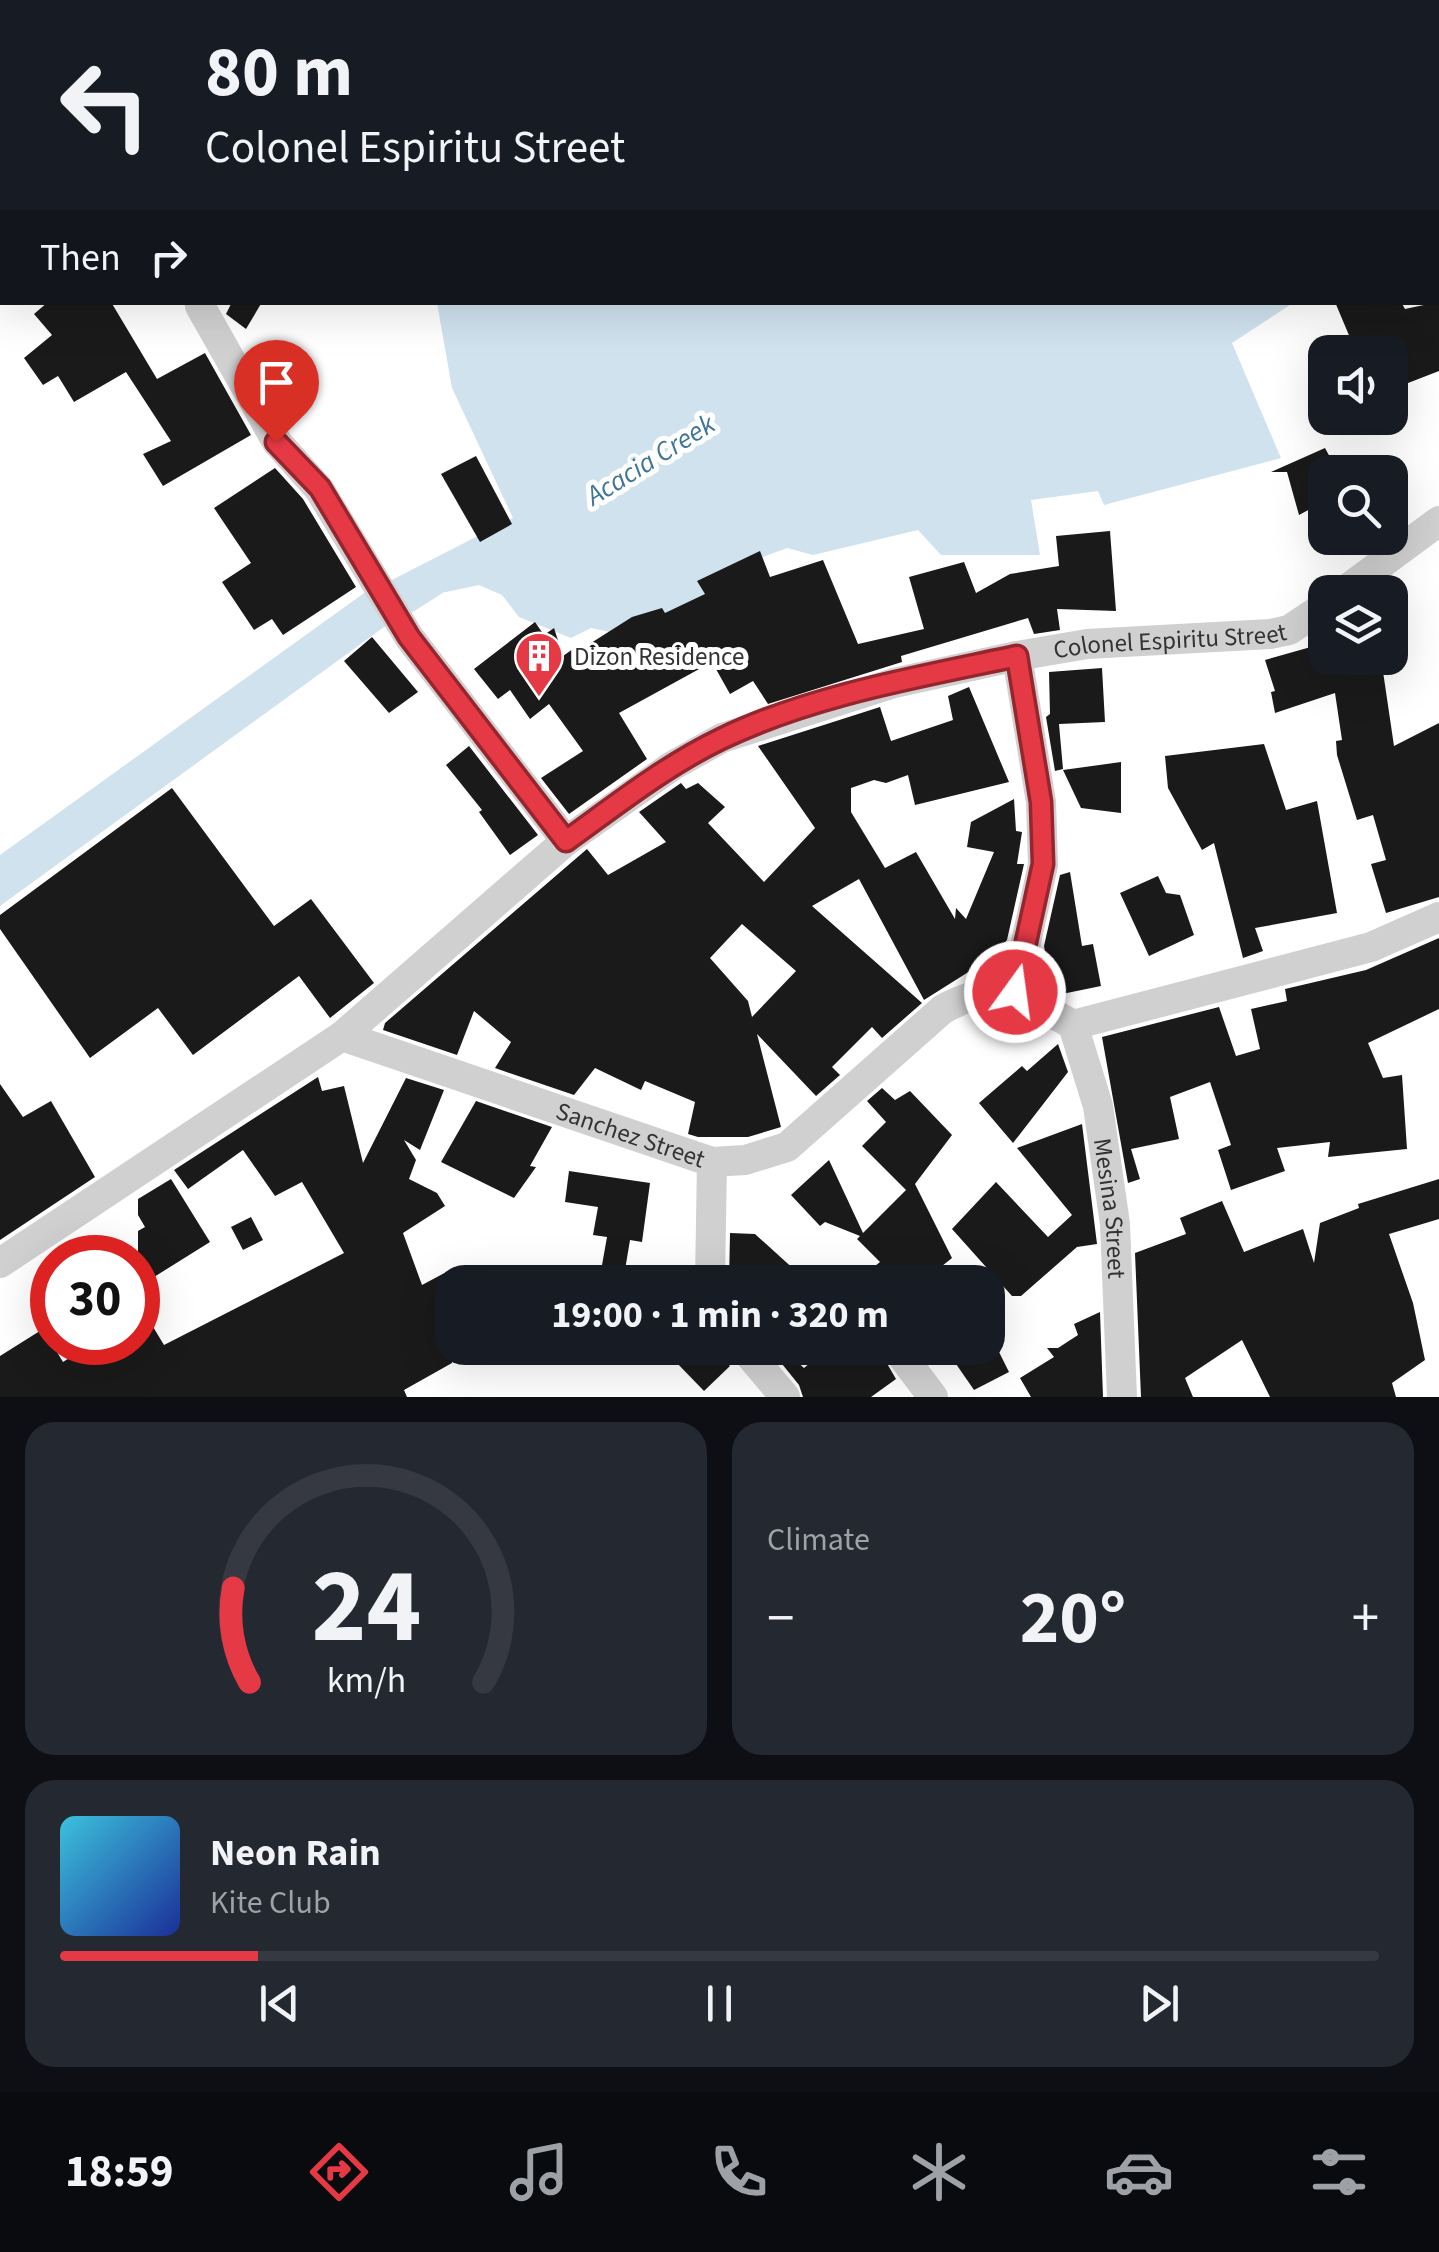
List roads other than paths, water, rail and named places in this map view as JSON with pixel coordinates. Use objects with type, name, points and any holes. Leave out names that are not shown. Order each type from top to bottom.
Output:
[{"type":"street","points":[[200,306],[276,442],[320,488],[409,637],[566,841]]},
{"type":"street","points":[[1366,575],[1439,521]]},
{"type":"street","name":"Colonel Espiritu Street","points":[[342,1036],[566,841],[672,766],[736,733],[894,683],[1017,656],[1087,644],[1270,634],[1288,630],[1308,617]]},
{"type":"street","points":[[1017,656],[1041,802],[1043,864],[1015,992],[1073,1025],[1370,947],[1439,916]]},
{"type":"street","name":"Sanchez Street","points":[[342,1036],[712,1162],[744,1160],[787,1146],[943,1009],[970,994],[1015,992]]},
{"type":"street","name":"Mesina Street","points":[[1073,1025],[1098,1106],[1115,1224],[1122,1397]]},
{"type":"street","points":[[0,1264],[342,1036]]},
{"type":"street","points":[[710,1265],[712,1162]]},
{"type":"street","points":[[758,1365],[784,1397]]},
{"type":"street","points":[[909,1365],[933,1397]]},
{"type":"water","points":[[437,305],[1290,305],[1232,343],[1281,458],[1104,505],[1098,491],[1031,500],[1040,555],[941,555],[918,530],[813,555],[787,548],[752,561],[647,640],[591,628],[571,638],[519,617],[502,595],[479,585],[427,596],[403,615],[384,584],[513,518],[452,388]]},
{"type":"water","points":[[367,591],[391,622],[0,906],[0,855]]},
{"type":"waterway","name":"Acacia Creek","points":[[406,611],[439,590]]},
{"type":"place","name":"Dizon Residence","points":[[539,698]]}]
